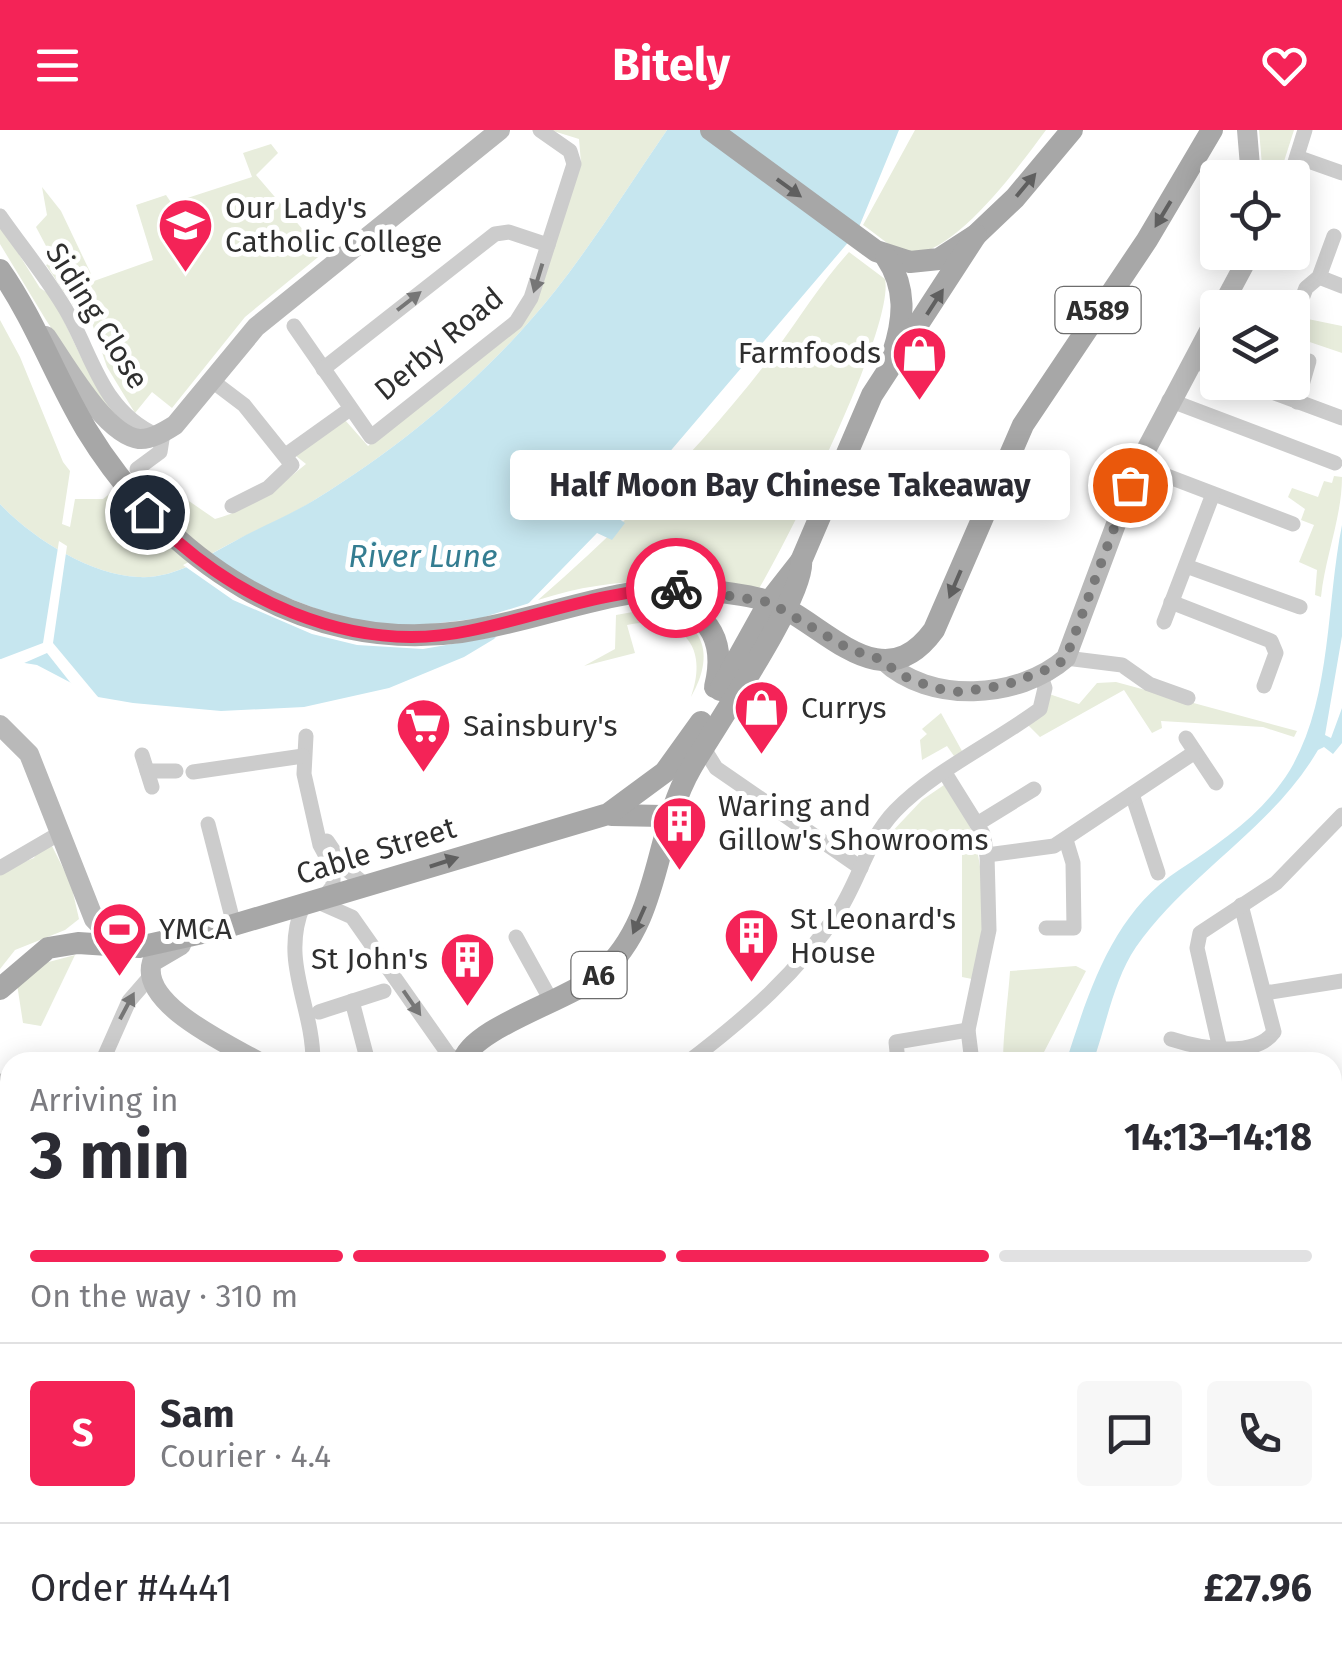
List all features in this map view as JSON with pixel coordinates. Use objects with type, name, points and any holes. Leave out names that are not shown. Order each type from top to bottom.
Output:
[{"type":"main road","points":[[710,130],[881,254],[896,272],[903,302],[893,368]]},
{"type":"main road","points":[[881,254],[910,262],[940,260],[976,235],[1072,130]]},
{"type":"main road","name":"A589","points":[[883,660],[909,655],[934,630],[1029,415],[1147,240],[1212,130]]},
{"type":"main road","name":"A6","points":[[710,706],[800,580],[801,561],[866,406],[976,235]]},
{"type":"main road","points":[[0,270],[28,310],[84,425],[133,497],[191,554],[247,591],[325,624],[380,634],[427,636],[465,632],[637,592],[707,590],[778,606],[849,649],[883,660]]},
{"type":"main road","name":"A6","points":[[637,592],[680,602],[708,622],[719,644],[720,658],[710,706]]},
{"type":"main road","name":"A6","points":[[467,1052],[483,1036],[553,1004],[602,973],[634,934],[663,858],[676,804],[778,606]]},
{"type":"main road","name":"Cable Street","points":[[121,948],[234,925],[608,814],[642,793],[677,759],[710,706]]},
{"type":"main road","name":"A6","points":[[608,814],[654,813],[664,816],[669,827]]},
{"type":"main road","name":"A6","points":[[0,989],[32,957],[48,948],[78,944],[121,948]]},
{"type":"street","name":"Derby Road","points":[[350,410],[372,437],[516,322],[531,298],[574,164],[565,146],[540,130]]},
{"type":"street","points":[[1247,130],[1250,160]]},
{"type":"street","points":[[1296,160],[1305,130]]},
{"type":"street","points":[[28,310],[101,413],[122,434],[138,439],[159,434],[174,425],[256,326],[498,131]]},
{"type":"street","points":[[1297,157],[1342,173]]},
{"type":"street","name":"Siding Close","points":[[0,216],[66,308],[82,350],[118,407],[159,434]]},
{"type":"street","points":[[323,369],[494,234],[509,232],[548,244]]},
{"type":"street","points":[[1305,290],[1319,277],[1334,236]]},
{"type":"street","points":[[1319,277],[1342,286]]},
{"type":"street","points":[[287,454],[350,410],[294,326]]},
{"type":"street","points":[[1066,658],[1138,464],[1168,400],[1200,345]]},
{"type":"street","points":[[1192,360],[1200,363]]},
{"type":"street","points":[[211,380],[244,405],[292,465],[252,498],[232,506]]},
{"type":"street","points":[[1168,400],[1336,463]]},
{"type":"street","points":[[1292,400],[1342,418]]},
{"type":"street","points":[[138,469],[160,452],[159,434]]},
{"type":"street","points":[[1138,464],[1293,524]]},
{"type":"street","points":[[1164,622],[1213,494]]},
{"type":"street","points":[[1186,566],[1300,607]]},
{"type":"street","points":[[1171,602],[1271,641],[1276,653],[1264,686]]},
{"type":"street","points":[[883,660],[898,674],[924,686],[960,692],[1006,685],[1040,673],[1066,658],[1122,665],[1149,684],[1188,698]]},
{"type":"street","points":[[708,1052],[782,986],[842,907],[876,835],[896,809],[1040,710],[1046,688],[1040,673]]},
{"type":"street","points":[[0,726],[29,754],[94,919],[121,948]]},
{"type":"street","points":[[306,736],[302,756],[320,835],[333,869],[333,886],[313,902],[291,949],[311,1052]]},
{"type":"street","points":[[987,855],[1045,850],[1066,840],[1132,794],[1191,745],[1216,783]]},
{"type":"street","points":[[703,747],[716,768],[861,868]]},
{"type":"street","points":[[194,772],[302,756]]},
{"type":"street","points":[[147,771],[176,770]]},
{"type":"street","points":[[945,773],[977,824],[987,855],[986,960],[968,1030],[971,1052]]},
{"type":"street","points":[[977,824],[1034,789]]},
{"type":"street","points":[[1132,794],[1158,873]]},
{"type":"street","points":[[1220,1049],[1197,940],[1206,926],[1276,883],[1342,815]]},
{"type":"street","points":[[208,824],[234,925]]},
{"type":"street","points":[[0,875],[60,833]]},
{"type":"street","points":[[320,835],[346,869],[367,886]]},
{"type":"street","points":[[1046,928],[1074,928],[1073,863],[1066,840]]},
{"type":"street","points":[[313,902],[352,917],[447,1052]]},
{"type":"street","points":[[1171,1039],[1220,1049],[1271,1037],[1274,1025],[1241,905]]},
{"type":"street","points":[[78,944],[94,919]]},
{"type":"street","points":[[106,1052],[129,1000],[149,978],[157,956],[204,932]]},
{"type":"street","points":[[516,937],[553,1004]]},
{"type":"street","points":[[149,978],[166,1004],[243,1052]]},
{"type":"street","points":[[1266,992],[1342,981]]},
{"type":"street","points":[[319,1012],[384,991]]},
{"type":"street","points":[[352,1001],[365,1052]]},
{"type":"street","points":[[897,1052],[896,1042],[968,1030]]},
{"type":"green space","points":[[550,130],[667,130],[584,252],[503,351],[444,406],[349,478],[296,511],[189,566],[152,577],[120,575],[82,562],[45,542],[0,504],[0,320],[70,471],[62,524],[70,527],[75,499],[103,499],[113,491],[161,549],[186,536],[133,479],[144,470],[215,519],[251,504],[284,481],[306,464],[296,456],[345,420],[368,446],[457,375],[537,290],[581,163],[579,139]]},
{"type":"green space","points":[[915,130],[1046,130],[982,209],[940,244],[920,253],[902,252],[863,225]]},
{"type":"green space","points":[[1259,130],[1294,130],[1284,160],[1262,160]]},
{"type":"green space","points":[[271,144],[278,153],[256,175],[323,253],[245,317],[172,408],[152,392],[135,413],[107,367],[83,297],[94,281],[153,260],[136,205],[166,195],[187,226],[191,223],[175,202],[252,177],[243,153]]},
{"type":"green space","points":[[42,187],[61,211],[92,276],[79,296],[74,290],[73,305],[46,265],[54,261],[36,227],[47,215]]},
{"type":"green space","points":[[0,224],[40,288],[52,296],[82,359],[123,416],[104,409],[46,320],[0,244]]},
{"type":"green space","points":[[849,252],[885,279],[884,304],[836,435],[757,592],[648,582],[595,586],[538,600],[693,450],[776,350]]},
{"type":"green space","points":[[1310,319],[1342,326],[1342,353],[1310,342]]},
{"type":"green space","points":[[1334,476],[1342,477],[1341,492],[1321,597],[1315,595],[1317,570],[1299,562],[1314,525],[1301,520],[1305,509],[1288,497],[1292,488],[1318,497],[1324,481],[1332,483]]},
{"type":"green space","points":[[644,610],[679,619],[699,637],[703,664],[691,697],[696,679],[693,648],[676,629],[662,624],[627,625],[635,653],[584,666],[615,649],[616,615]]},
{"type":"green space","points":[[1116,682],[1297,731],[1294,737],[1263,727],[1161,721],[1162,728],[1152,733],[1124,690],[1040,737],[1027,724],[1049,694],[1079,704],[1097,683]]},
{"type":"green space","points":[[941,713],[962,751],[954,756],[947,746],[922,760],[920,740],[927,734],[922,729]]},
{"type":"green space","points":[[944,785],[969,826],[980,867],[982,925],[972,979],[962,977],[962,850],[888,836],[922,800]]},
{"type":"green space","points":[[51,844],[71,884],[79,919],[65,930],[15,950],[0,969],[0,871],[34,858],[38,850]]},
{"type":"green space","points":[[75,955],[41,1026],[23,1023],[17,984],[41,964]]},
{"type":"green space","points":[[1076,966],[1086,971],[1044,1052],[1004,1052],[1010,971]]},
{"type":"water","name":"River Lune","points":[[667,130],[899,130],[857,232],[615,516],[625,523],[612,540],[597,533],[494,639],[464,657],[389,688],[304,707],[221,711],[98,697],[37,665],[0,659],[0,504],[63,552],[101,570],[138,577],[189,566],[306,505],[413,431],[503,350],[570,272]]},
{"type":"water","points":[[1342,525],[1342,636],[1325,735],[1331,738],[1342,708],[1342,743],[1333,754],[1324,747],[1318,750],[1277,804],[1157,921],[1122,973],[1096,1052],[1069,1052],[1106,956],[1136,909],[1156,888],[1254,814],[1290,770],[1304,742],[1321,682]]},
{"type":"pier","points":[[59,541],[67,546],[53,643],[98,697],[97,702],[77,691],[47,653],[15,667],[3,665],[1,659],[43,643]]},
{"type":"pier","points":[[204,554],[244,581],[343,619],[407,627],[481,618],[536,601],[504,635],[423,649],[357,645],[312,634],[233,600],[183,565]]},
{"type":"way so far","points":[[676,588],[769,602],[866,658],[883,660],[898,674],[924,686],[960,692],[1006,685],[1056,666],[1066,658],[1130,485]]},
{"type":"place","name":"Our Lady's Catholic College","points":[[186,274]]},
{"type":"place","name":"Farmfoods","points":[[920,402]]},
{"type":"place","name":"Half Moon Bay Chinese Takeaway","points":[[1130,485]]},
{"type":"place","name":"Currys","points":[[762,757]]},
{"type":"place","name":"Sainsbury's","points":[[424,775]]},
{"type":"place","name":"Waring and Gillow's Showrooms","points":[[679,872]]},
{"type":"place","name":"YMCA","points":[[120,978]]},
{"type":"place","name":"St Leonard's House","points":[[751,985]]},
{"type":"place","name":"St John's","points":[[467,1008]]},
{"type":"route","points":[[147,512],[191,554],[247,591],[325,624],[380,634],[427,636],[465,632],[608,596],[676,588]]}]
